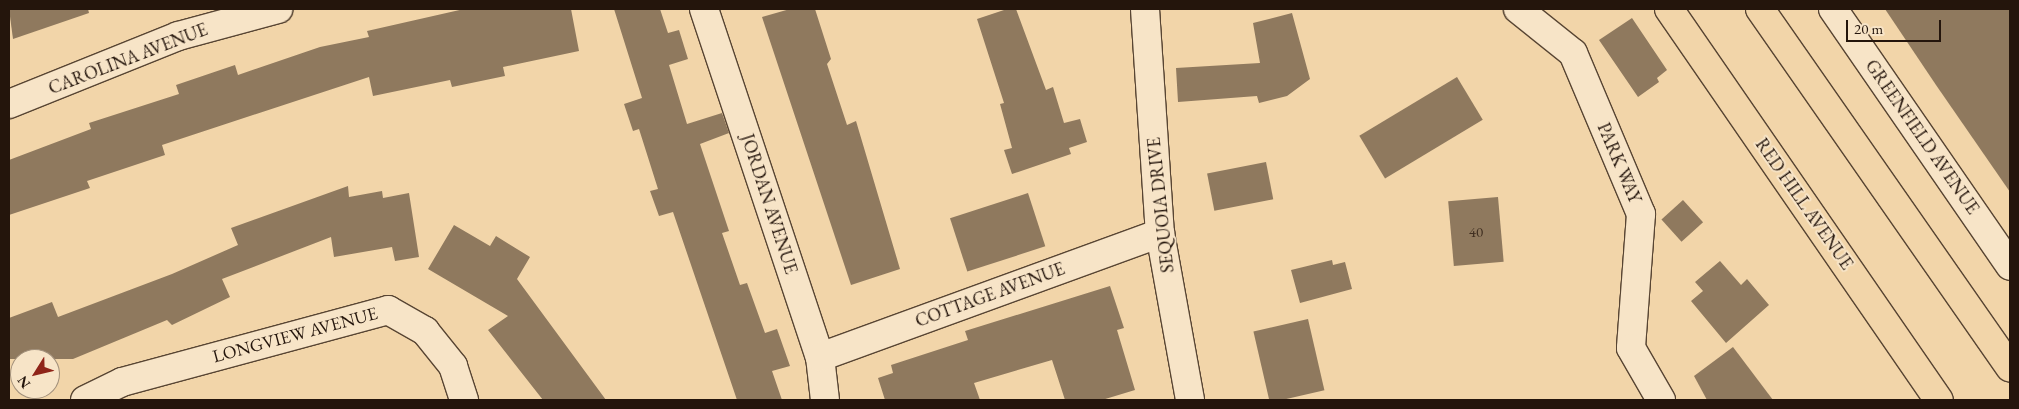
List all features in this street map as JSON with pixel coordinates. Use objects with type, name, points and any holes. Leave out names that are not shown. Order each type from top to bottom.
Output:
[{"type":"main road","name":"RED HILL AVENUE","points":[[1669,9],[1939,400]]},
{"type":"main road","points":[[1760,9],[2010,367]]},
{"type":"street","name":"CAROLINA AVENUE","points":[[9,104],[178,36],[278,9]]},
{"type":"street","name":"JORDAN AVENUE","points":[[704,9],[820,357],[825,400]]},
{"type":"street","name":"SEQUOIA DRIVE","points":[[1145,9],[1160,233],[1190,400]]},
{"type":"street","name":"PARK WAY","points":[[1518,9],[1573,53],[1641,214],[1631,348],[1661,400]]},
{"type":"street","name":"GREENFIELD AVENUE","points":[[1833,9],[2010,266]]},
{"type":"street","name":"COTTAGE AVENUE","points":[[820,357],[1160,233]]},
{"type":"street","name":"LONGVIEW AVENUE","points":[[85,400],[122,382],[388,310],[425,331],[453,366],[464,400]]},
{"type":"building","points":[[9,9],[88,9],[89,13],[13,39]]},
{"type":"building","points":[[464,9],[571,9],[579,51],[503,67],[505,76],[452,87],[450,80],[373,96],[369,77],[162,145],[165,155],[87,181],[90,188],[9,215],[9,160],[91,129],[89,123],[179,94],[176,85],[235,65],[238,75],[320,47],[369,37],[367,31]]},
{"type":"building","points":[[614,9],[660,9],[668,33],[679,30],[688,59],[669,65],[687,124],[722,113],[729,133],[700,144],[729,231],[722,233],[740,285],[747,283],[765,333],[777,329],[790,366],[772,371],[782,400],[737,400],[673,212],[659,216],[650,191],[658,189],[639,129],[633,131],[624,104],[642,98]]},
{"type":"building","points":[[790,9],[815,9],[831,59],[827,64],[847,125],[856,121],[900,269],[851,285],[762,17]]},
{"type":"building","points":[[1007,9],[1016,9],[1046,90],[1053,87],[1064,123],[1080,119],[1087,142],[1069,148],[1071,154],[1012,174],[1004,150],[1012,148],[1000,104],[1004,103],[977,19]]},
{"type":"building","points":[[1885,9],[2010,9],[2010,192],[1936,85]]},
{"type":"building","points":[[1292,13],[1310,79],[1287,96],[1259,103],[1257,96],[1178,102],[1176,68],[1260,63],[1253,23]]},
{"type":"building","points":[[1632,18],[1667,70],[1657,78],[1659,82],[1638,97],[1599,40]]},
{"type":"building","points":[[1457,77],[1483,120],[1385,179],[1359,136]]},
{"type":"building","points":[[1266,162],[1273,199],[1214,211],[1207,173]]},
{"type":"building","points":[[348,186],[349,197],[382,191],[383,198],[409,193],[419,257],[395,261],[392,247],[334,257],[331,237],[222,279],[230,297],[172,325],[167,320],[73,359],[60,359],[60,349],[10,349],[9,359],[9,318],[52,302],[58,317],[172,274],[238,245],[231,228]]},
{"type":"building","points":[[1028,193],[1045,246],[967,272],[950,218]]},
{"type":"building","points":[[1498,197],[1504,262],[1454,266],[1448,201]]},
{"type":"building","points":[[1683,200],[1703,222],[1682,242],[1661,219]]},
{"type":"building","points":[[454,225],[490,246],[496,236],[530,257],[517,279],[606,400],[543,400],[488,330],[508,316],[428,269]]},
{"type":"building","points":[[1332,260],[1333,265],[1345,262],[1352,289],[1300,303],[1291,270]]},
{"type":"building","points":[[1720,261],[1741,285],[1747,279],[1769,305],[1726,343],[1691,301],[1703,291],[1695,282]]},
{"type":"building","points":[[1110,286],[1124,328],[1117,330],[1135,390],[1102,400],[1065,400],[1052,360],[974,383],[980,400],[885,400],[878,378],[893,373],[891,365],[968,340],[965,331]]},
{"type":"building","points":[[1308,319],[1324,390],[1282,400],[1269,400],[1253,332]]},
{"type":"building","points":[[1733,347],[1773,400],[1707,400],[1694,376]]}]
